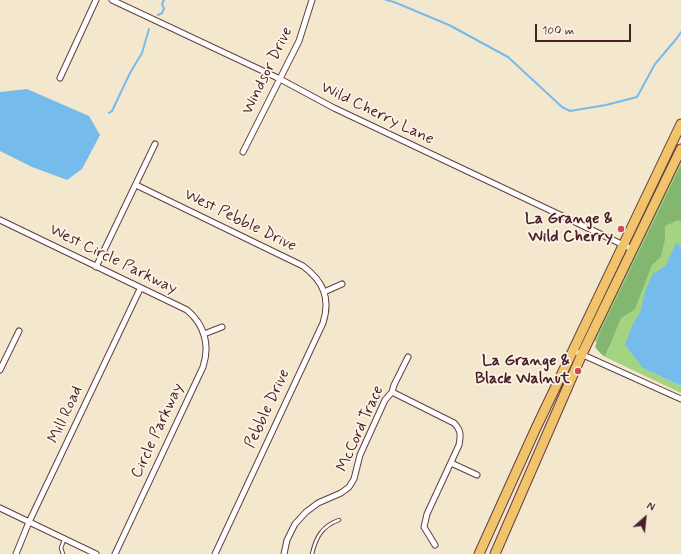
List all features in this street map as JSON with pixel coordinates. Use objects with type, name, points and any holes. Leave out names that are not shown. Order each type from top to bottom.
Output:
[{"type":"highway","points":[[495,554],[681,124]]},
{"type":"highway","points":[[479,554],[572,350],[681,149]]},
{"type":"street","points":[[60,78],[96,0]]},
{"type":"street","name":"Wild Cherry Lane","points":[[112,0],[280,79],[334,108],[628,247]]},
{"type":"street","name":"Windsor Drive","points":[[243,152],[299,41],[312,0]]},
{"type":"street","points":[[96,267],[155,144]]},
{"type":"street","name":"West Pebble Drive","points":[[136,185],[304,266],[320,283],[324,292]]},
{"type":"street","name":"West Circle Parkway","points":[[0,220],[140,289],[187,310],[194,316],[204,334]]},
{"type":"street","points":[[324,292],[342,284]]},
{"type":"street","name":"Mill Road","points":[[16,554],[29,522],[140,289]]},
{"type":"street","name":"Pebble Drive","points":[[215,554],[323,323],[327,312],[324,292]]},
{"type":"street","points":[[204,334],[222,327]]},
{"type":"street","points":[[0,370],[18,331]]},
{"type":"street","name":"Circle Parkway","points":[[115,554],[203,367],[207,346],[204,334]]},
{"type":"street","points":[[572,350],[681,399]]},
{"type":"street","name":"McCord Trace","points":[[284,554],[287,540],[295,524],[306,512],[318,503],[341,493],[349,487],[354,479],[360,455],[385,400],[392,392],[408,357]]},
{"type":"street","points":[[392,392],[454,423],[459,429],[461,436],[451,463],[427,514],[424,527],[435,545]]},
{"type":"street","points":[[451,463],[477,476]]},
{"type":"street","points":[[0,508],[96,554]]},
{"type":"lane","points":[[312,554],[316,539],[324,529],[339,520]]},
{"type":"lane","points":[[62,554],[61,548],[64,539]]},
{"type":"green space","points":[[681,156],[681,383],[643,368],[681,386],[681,393],[605,357],[609,348],[592,340]]},
{"type":"green space","points":[[681,165],[681,222],[678,220],[665,226],[665,239],[661,257],[652,265],[635,309],[621,318],[605,357],[595,347],[600,332]]},
{"type":"water","points":[[27,89],[89,116],[100,135],[82,169],[67,180],[32,167],[0,151],[0,92]]},
{"type":"water","points":[[676,243],[681,246],[681,386],[643,368],[625,345],[632,326],[641,310],[645,291],[652,275],[666,265]]},
{"type":"waterway","points":[[158,15],[162,13],[164,9],[162,4],[164,0]]},
{"type":"waterway","points":[[386,0],[449,25],[508,57],[562,107],[570,111],[606,105],[637,97],[655,64],[681,32]]},
{"type":"waterway","points":[[109,113],[112,111],[130,73],[142,53],[149,29]]},
{"type":"place","name":"La Grange & Wild Cherry","points":[[621,229]]},
{"type":"place","name":"La Grange & Black Walnut","points":[[578,371]]}]
